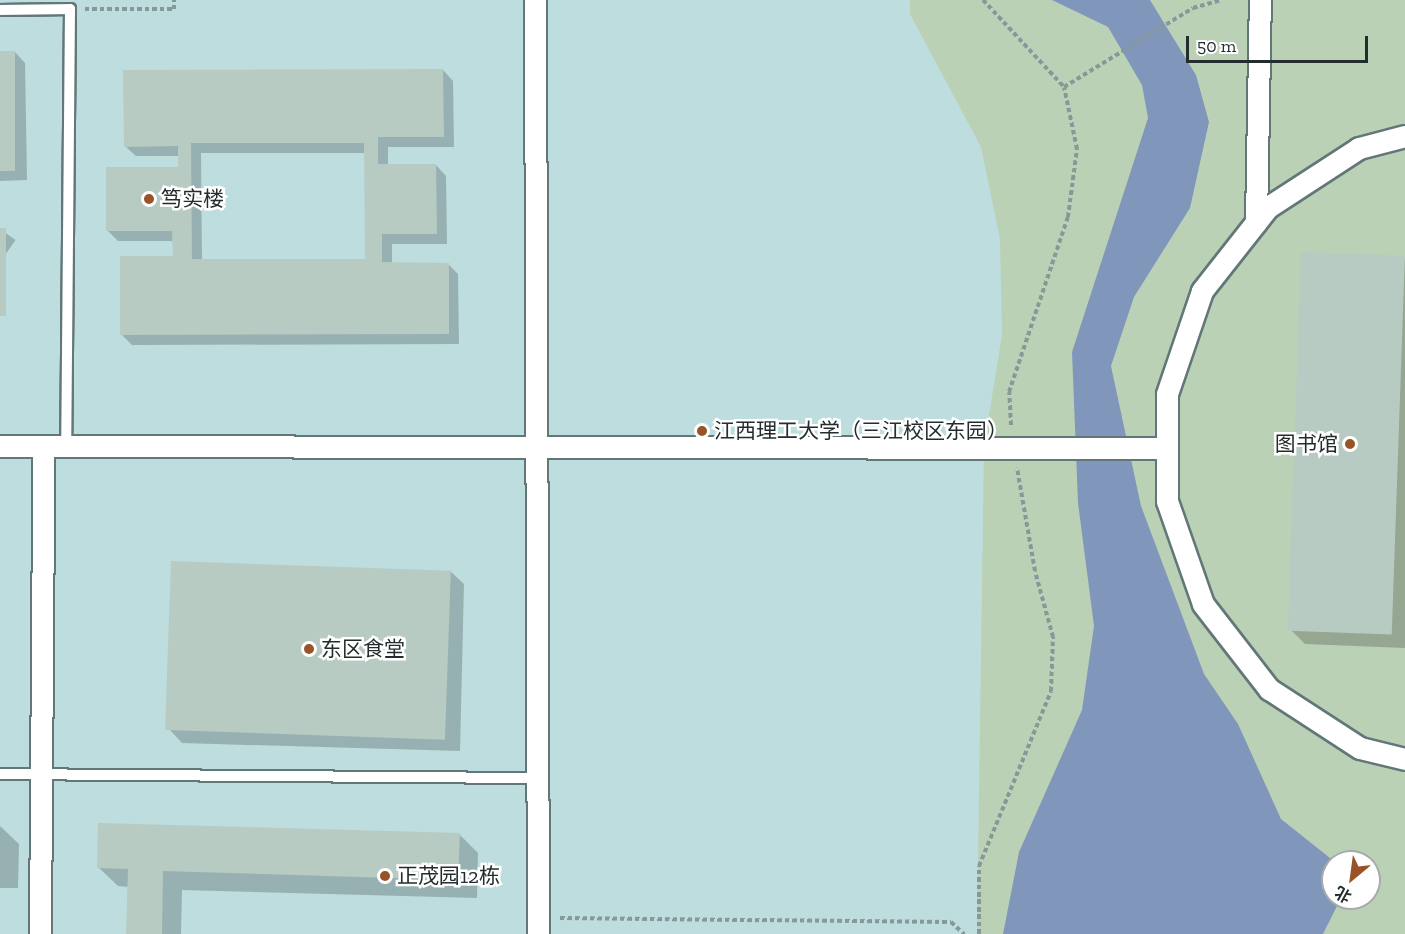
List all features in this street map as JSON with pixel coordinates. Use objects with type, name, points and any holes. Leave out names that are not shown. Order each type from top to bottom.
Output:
[{"type":"street","points":[[535,0],[541,447],[538,926]]},
{"type":"street","points":[[1256,222],[1260,0]]},
{"type":"street","points":[[1405,136],[1359,148],[1268,207],[1202,291],[1167,394],[1167,501],[1203,604],[1269,689],[1360,748],[1405,759]]},
{"type":"street","points":[[0,446],[1167,448]]},
{"type":"street","points":[[40,934],[43,446]]},
{"type":"lane","points":[[0,10],[70,9],[66,446]]},
{"type":"lane","points":[[0,774],[538,778]]},
{"type":"path","points":[[70,9],[174,9],[174,0]]},
{"type":"path","points":[[979,934],[979,866],[1051,691],[1053,636],[1035,571],[1013,446],[1009,392],[1068,217],[1077,148],[1064,87],[983,0]]},
{"type":"path","points":[[1064,87],[1192,8],[1221,0]]},
{"type":"path","points":[[538,926],[951,922],[964,934]]},
{"type":"shaded area","name":"江西理工大学（三江校区东园）","points":[[0,0],[1405,0],[1405,934],[0,934]]},
{"type":"green space","points":[[910,0],[1405,0],[1405,934],[977,934],[984,446],[1002,335],[1000,239],[981,147],[910,14]]},
{"type":"water","points":[[1052,0],[1150,0],[1196,75],[1209,122],[1190,208],[1134,297],[1111,366],[1141,506],[1204,674],[1238,724],[1281,819],[1321,851],[1321,910],[1335,910],[1323,934],[1003,934],[1019,852],[1082,710],[1094,626],[1078,503],[1072,352],[1148,118],[1142,85],[1108,27]]},
{"type":"building","points":[[0,51],[15,51],[15,171],[0,171]]},
{"type":"building","name":"笃实楼","points":[[443,69],[444,137],[378,137],[378,164],[436,164],[437,234],[382,234],[382,262],[449,263],[449,334],[120,335],[120,256],[173,256],[172,231],[106,231],[106,167],[178,167],[178,146],[124,147],[123,70]],"holes":[[[191,143],[364,143],[365,259],[192,259]]]},
{"type":"building","points":[[0,228],[6,228],[6,316],[0,316]]},
{"type":"building","name":"图书馆","points":[[1301,252],[1405,256],[1392,634],[1288,631]]},
{"type":"building","name":"东区食堂","points":[[171,561],[451,571],[445,740],[165,730]]},
{"type":"building","name":"正茂园12栋","points":[[98,823],[460,833],[458,880],[163,871],[162,934],[126,934],[128,869],[97,868]]},
{"type":"place","name":"笃实楼","points":[[149,199]]},
{"type":"place","name":"江西理工大学（三江校区东园）","points":[[702,431]]},
{"type":"place","name":"图书馆","points":[[1350,444]]},
{"type":"place","name":"东区食堂","points":[[309,649]]},
{"type":"place","name":"正茂园12栋","points":[[385,876]]}]
